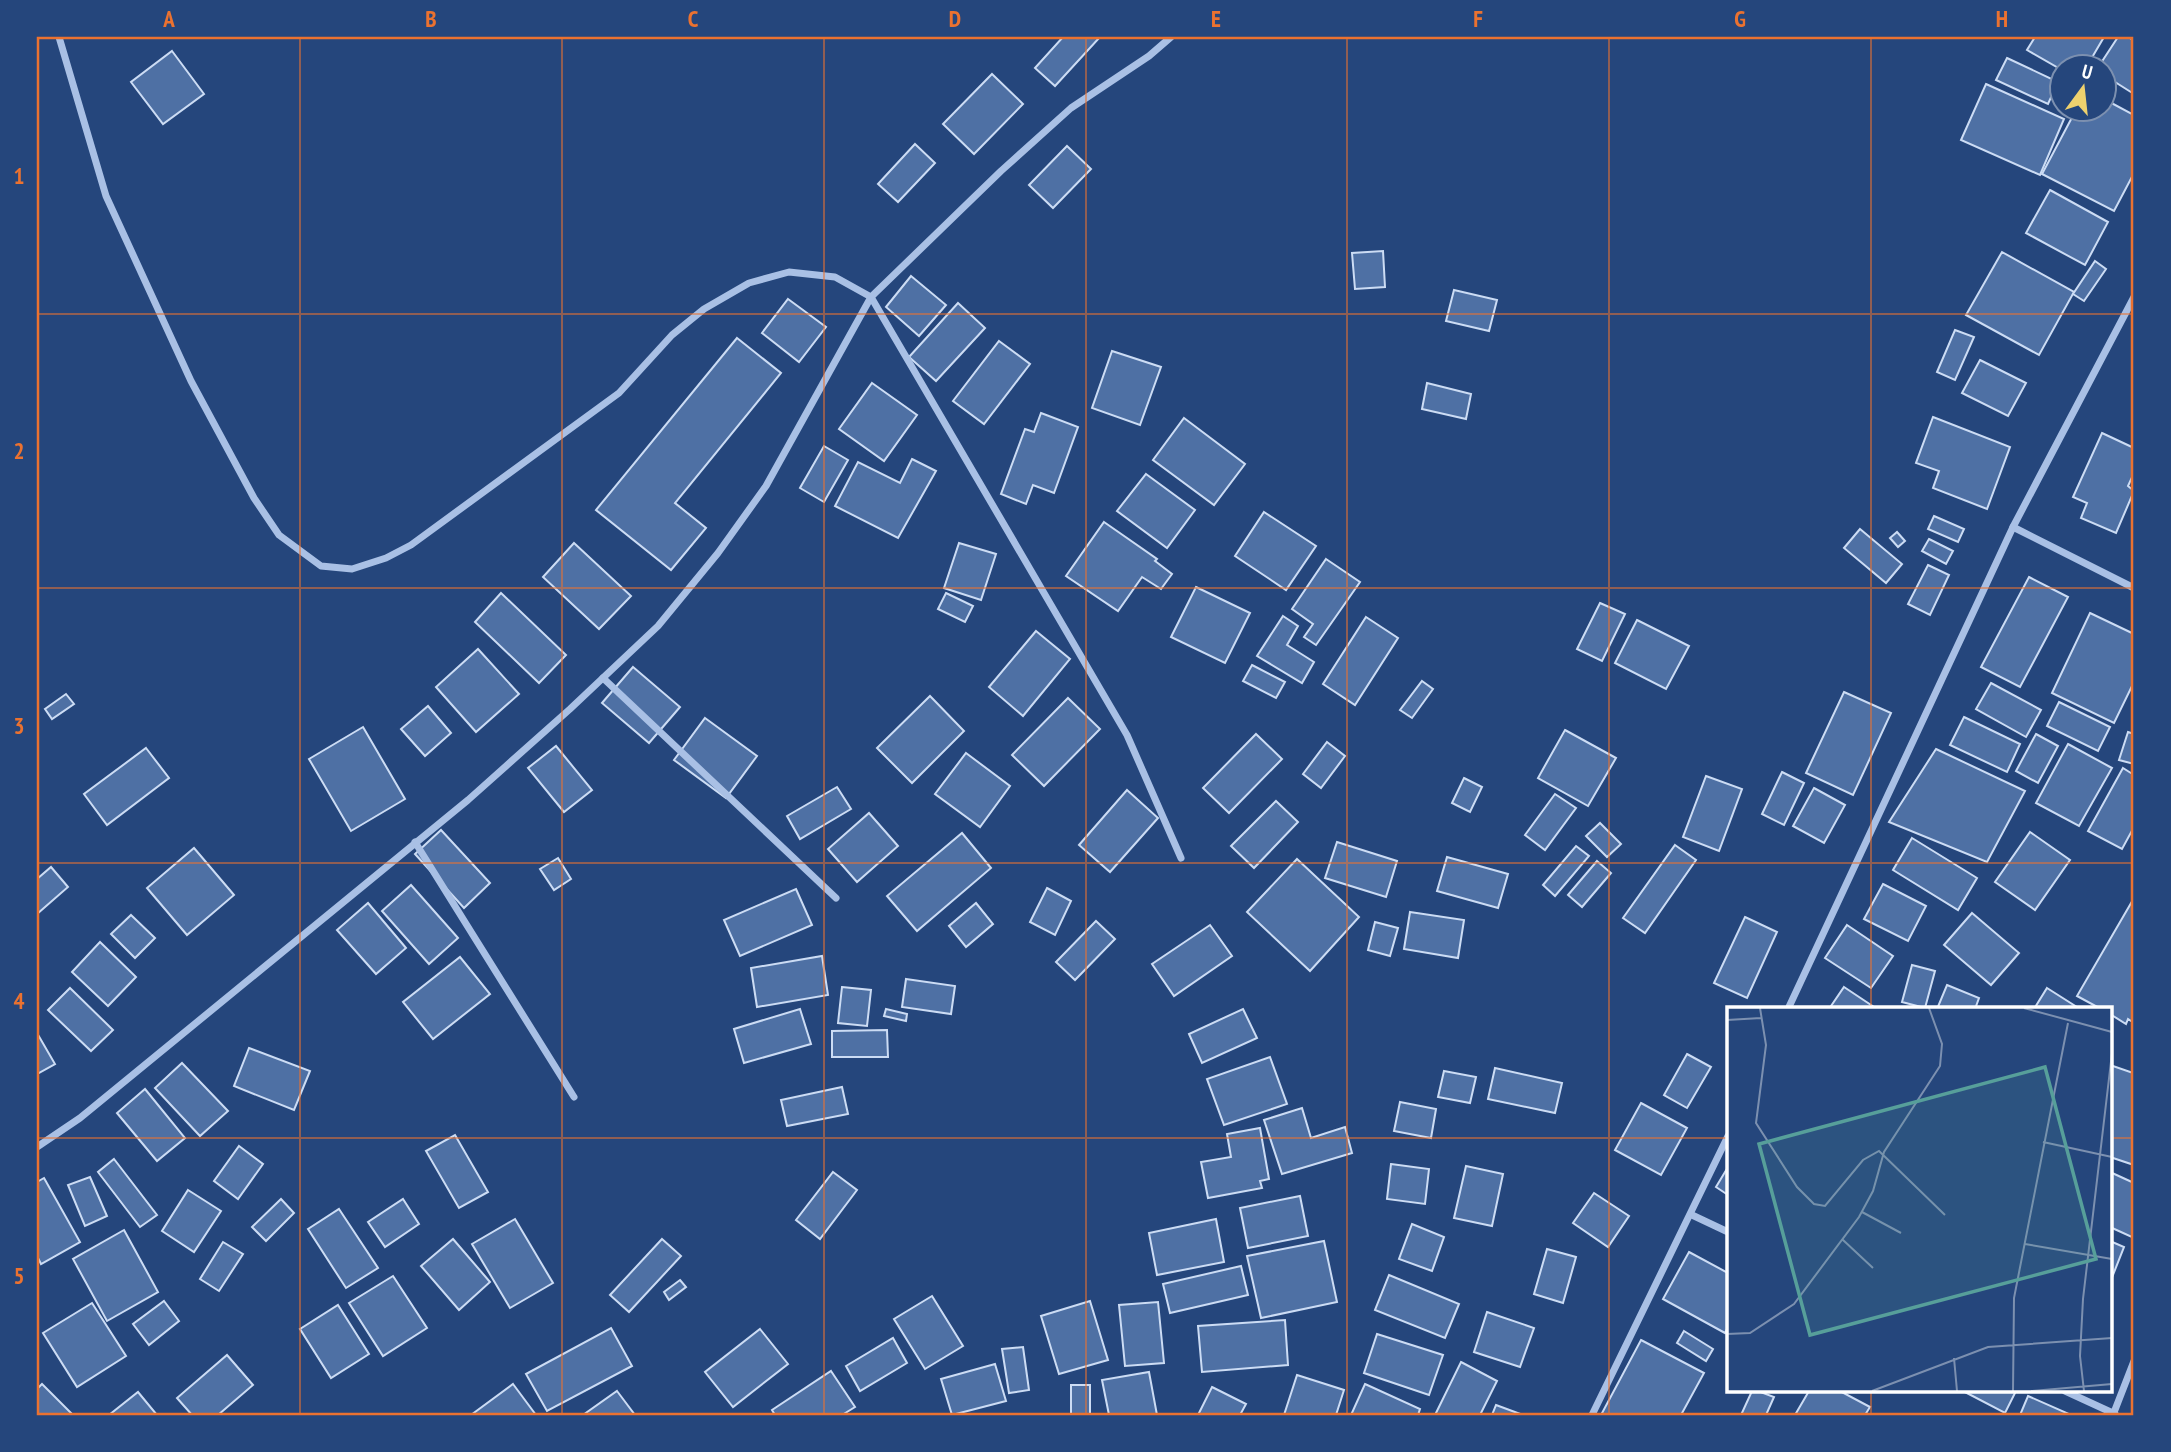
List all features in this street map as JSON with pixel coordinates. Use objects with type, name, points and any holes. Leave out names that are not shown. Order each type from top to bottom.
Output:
[{"type":"street","points":[[59,37],[106,196],[191,381],[254,498],[279,535],[321,566],[352,569],[386,558],[411,545],[619,393],[672,335],[704,309],[749,283],[789,272],[835,278],[871,298],[1127,735],[1181,858]]},
{"type":"street","points":[[37,1147],[80,1118],[468,800],[658,626],[718,554],[758,497],[871,298],[1070,108],[1149,56],[1171,37]]},
{"type":"street","points":[[1789,1007],[2013,527],[2134,297]]},
{"type":"street","points":[[2013,527],[2134,588]]},
{"type":"street","points":[[603,678],[836,898]]},
{"type":"street","points":[[415,842],[574,1097]]},
{"type":"street","points":[[1592,1415],[1727,1138]]},
{"type":"street","points":[[1692,1214],[1727,1232]]},
{"type":"street","points":[[2067,1392],[2115,1415],[2134,1361]]},
{"type":"building","points":[[1063,37],[1100,37],[1055,86],[1035,68]]},
{"type":"building","points":[[2035,37],[2104,37],[2095,52],[2048,52],[2048,62],[2027,50]]},
{"type":"building","points":[[2118,37],[2134,40],[2134,94],[2118,84],[2118,52],[2108,52]]},
{"type":"building","points":[[172,51],[204,94],[163,124],[131,82]]},
{"type":"building","points":[[2007,58],[2048,77],[2048,104],[1996,80]]},
{"type":"building","points":[[992,74],[1023,104],[974,154],[943,124]]},
{"type":"building","points":[[1986,84],[2048,112],[2048,122],[2063,122],[2040,175],[1961,140]]},
{"type":"building","points":[[2118,106],[2134,115],[2134,173],[2114,211],[2042,174],[2070,122],[2118,122]]},
{"type":"building","points":[[915,144],[935,163],[898,202],[878,184]]},
{"type":"building","points":[[1067,146],[1091,169],[1053,208],[1029,185]]},
{"type":"building","points":[[2050,190],[2108,222],[2085,265],[2026,233]]},
{"type":"building","points":[[1383,251],[1385,287],[1355,289],[1352,253]]},
{"type":"building","points":[[2002,252],[2074,292],[2039,355],[1966,315]]},
{"type":"building","points":[[2095,261],[2106,269],[2084,301],[2073,294]]},
{"type":"building","points":[[911,276],[946,305],[919,336],[886,307]]},
{"type":"building","points":[[1454,290],[1497,300],[1489,331],[1446,321]]},
{"type":"building","points":[[788,299],[826,327],[799,362],[762,333]]},
{"type":"building","points":[[958,303],[985,328],[936,381],[909,357]]},
{"type":"building","points":[[1955,330],[1974,337],[1955,380],[1937,372]]},
{"type":"building","points":[[737,338],[781,373],[675,503],[706,528],[671,570],[596,510]]},
{"type":"building","points":[[999,341],[1030,364],[984,424],[953,401]]},
{"type":"building","points":[[1112,351],[1161,367],[1140,425],[1092,408]]},
{"type":"building","points":[[1980,360],[2026,383],[2008,416],[1962,393]]},
{"type":"building","points":[[872,383],[917,415],[884,461],[839,429]]},
{"type":"building","points":[[1427,383],[1471,394],[1466,419],[1422,409]]},
{"type":"building","points":[[1041,413],[1078,427],[1054,493],[1033,485],[1026,504],[1001,494],[1025,429],[1034,432]]},
{"type":"building","points":[[1933,417],[2010,447],[1987,509],[1933,488],[1939,471],[1916,463]]},
{"type":"building","points":[[1184,418],[1245,464],[1214,505],[1153,460]]},
{"type":"building","points":[[2102,433],[2134,448],[2134,473],[2128,486],[2134,491],[2116,533],[2081,518],[2087,503],[2073,497]]},
{"type":"building","points":[[824,446],[848,460],[824,502],[800,488]]},
{"type":"building","points":[[912,459],[936,471],[898,538],[835,506],[858,462],[900,483]]},
{"type":"building","points":[[1146,474],[1195,510],[1167,548],[1117,511]]},
{"type":"building","points":[[1264,512],[1316,546],[1286,590],[1235,556]]},
{"type":"building","points":[[1934,516],[1964,529],[1958,542],[1928,529]]},
{"type":"building","points":[[1104,522],[1157,559],[1155,561],[1172,574],[1161,589],[1142,577],[1118,611],[1066,576]]},
{"type":"building","points":[[1860,529],[1902,564],[1886,583],[1844,548]]},
{"type":"building","points":[[1897,532],[1905,541],[1898,547],[1890,538]]},
{"type":"building","points":[[1929,539],[1953,551],[1946,564],[1922,551]]},
{"type":"building","points":[[574,543],[631,596],[599,629],[543,577]]},
{"type":"building","points":[[959,543],[996,554],[981,600],[944,588]]},
{"type":"building","points":[[1326,559],[1360,582],[1316,645],[1304,637],[1313,624],[1292,609]]},
{"type":"building","points":[[1928,565],[1949,575],[1930,615],[1908,604]]},
{"type":"building","points":[[2029,577],[2068,597],[2020,687],[1981,667]]},
{"type":"building","points":[[1196,587],[1250,613],[1225,663],[1171,637]]},
{"type":"building","points":[[501,593],[566,655],[539,683],[475,622]]},
{"type":"building","points":[[946,593],[973,606],[965,622],[938,609]]},
{"type":"building","points":[[1600,603],[1625,614],[1602,661],[1577,649]]},
{"type":"building","points":[[2090,613],[2134,634],[2134,682],[2114,723],[2052,693]]},
{"type":"building","points":[[1283,616],[1298,626],[1287,645],[1314,662],[1302,683],[1257,656]]},
{"type":"building","points":[[1366,617],[1398,638],[1355,705],[1323,684]]},
{"type":"building","points":[[1637,620],[1689,646],[1666,689],[1615,663]]},
{"type":"building","points":[[1036,631],[1070,659],[1023,716],[989,687]]},
{"type":"building","points":[[478,649],[519,694],[476,732],[436,687]]},
{"type":"building","points":[[1252,665],[1285,682],[1276,698],[1243,681]]},
{"type":"building","points":[[633,667],[680,707],[649,743],[602,703]]},
{"type":"building","points":[[1422,681],[1433,689],[1412,718],[1400,710]]},
{"type":"building","points":[[1991,683],[2041,710],[2026,737],[1976,709]]},
{"type":"building","points":[[1844,692],[1891,713],[1853,795],[1806,773]]},
{"type":"building","points":[[66,694],[74,704],[52,719],[45,709]]},
{"type":"building","points":[[930,696],[964,731],[912,783],[877,748]]},
{"type":"building","points":[[1068,698],[1100,729],[1044,786],[1012,755]]},
{"type":"building","points":[[2059,702],[2110,727],[2098,751],[2047,726]]},
{"type":"building","points":[[428,706],[451,733],[425,756],[401,729]]},
{"type":"building","points":[[1964,717],[2020,744],[2007,772],[1950,745]]},
{"type":"building","points":[[705,718],[757,756],[726,798],[674,760]]},
{"type":"building","points":[[363,727],[405,799],[351,831],[309,759]]},
{"type":"building","points":[[1565,730],[1616,758],[1588,806],[1538,778]]},
{"type":"building","points":[[2128,732],[2134,734],[2134,764],[2119,760]]},
{"type":"building","points":[[1256,734],[1282,759],[1229,813],[1203,788]]},
{"type":"building","points":[[2036,734],[2058,746],[2038,783],[2016,771]]},
{"type":"building","points":[[1327,742],[1345,756],[1321,788],[1303,774]]},
{"type":"building","points":[[2068,744],[2112,768],[2079,826],[2036,803]]},
{"type":"building","points":[[556,746],[592,790],[564,812],[528,768]]},
{"type":"building","points":[[146,748],[169,778],[107,825],[84,794]]},
{"type":"building","points":[[1936,749],[2025,791],[1987,862],[1889,822]]},
{"type":"building","points":[[966,753],[1010,786],[980,827],[935,794]]},
{"type":"building","points":[[2123,768],[2134,775],[2134,827],[2122,849],[2088,831]]},
{"type":"building","points":[[1782,772],[1804,783],[1784,825],[1762,814]]},
{"type":"building","points":[[1706,776],[1742,789],[1719,851],[1683,837]]},
{"type":"building","points":[[1464,778],[1482,787],[1470,812],[1452,803]]},
{"type":"building","points":[[837,787],[851,809],[800,839],[787,816]]},
{"type":"building","points":[[1814,788],[1845,805],[1824,843],[1793,826]]},
{"type":"building","points":[[1127,790],[1158,818],[1110,872],[1079,845]]},
{"type":"building","points":[[1555,794],[1576,808],[1545,850],[1525,835]]},
{"type":"building","points":[[1276,801],[1298,822],[1254,868],[1231,846]]},
{"type":"building","points":[[869,813],[898,846],[857,882],[828,849]]},
{"type":"building","points":[[1600,823],[1621,844],[1607,857],[1586,836]]},
{"type":"building","points":[[441,830],[490,883],[464,908],[415,854]]},
{"type":"building","points":[[2030,832],[2070,860],[2035,910],[1995,882]]},
{"type":"building","points":[[962,833],[991,868],[917,931],[887,896]]},
{"type":"building","points":[[1912,838],[1977,878],[1958,910],[1893,870]]},
{"type":"building","points":[[1337,842],[1397,861],[1386,897],[1325,878]]},
{"type":"building","points":[[1675,845],[1696,860],[1645,933],[1623,918]]},
{"type":"building","points":[[1576,846],[1589,856],[1555,896],[1543,885]]},
{"type":"building","points":[[194,848],[234,895],[187,935],[147,888]]},
{"type":"building","points":[[1447,857],[1508,874],[1498,908],[1437,891]]},
{"type":"building","points":[[558,858],[571,879],[554,890],[540,869]]},
{"type":"building","points":[[1297,859],[1359,917],[1310,971],[1247,912]]},
{"type":"building","points":[[1597,861],[1611,873],[1582,907],[1568,895]]},
{"type":"building","points":[[51,867],[68,887],[37,914],[37,879]]},
{"type":"building","points":[[1883,884],[1926,906],[1908,941],[1864,919]]},
{"type":"building","points":[[411,885],[458,938],[429,964],[382,911]]},
{"type":"building","points":[[1047,888],[1071,901],[1055,935],[1030,922]]},
{"type":"building","points":[[796,889],[812,925],[740,956],[724,920]]},
{"type":"building","points":[[2134,898],[2134,1023],[2128,1019],[2126,1024],[2112,1015],[2112,1007],[2097,1007],[2077,996]]},
{"type":"building","points":[[368,903],[406,948],[376,974],[337,930]]},
{"type":"building","points":[[976,903],[993,924],[966,947],[949,926]]},
{"type":"building","points":[[1410,912],[1464,920],[1458,958],[1404,949]]},
{"type":"building","points":[[1972,913],[2019,953],[1991,985],[1944,945]]},
{"type":"building","points":[[131,915],[155,938],[135,958],[111,934]]},
{"type":"building","points":[[1745,917],[1777,932],[1747,998],[1714,983]]},
{"type":"building","points":[[1096,921],[1115,939],[1075,980],[1056,962]]},
{"type":"building","points":[[1375,922],[1398,928],[1390,956],[1368,950]]},
{"type":"building","points":[[1210,925],[1232,956],[1174,996],[1152,964]]},
{"type":"building","points":[[1847,925],[1893,956],[1871,988],[1825,958]]},
{"type":"building","points":[[100,942],[136,977],[108,1006],[72,972]]},
{"type":"building","points":[[822,956],[828,995],[757,1007],[751,968]]},
{"type":"building","points":[[460,957],[490,994],[433,1039],[403,1002]]},
{"type":"building","points":[[1912,965],[1935,971],[1925,1007],[1902,1002]]},
{"type":"building","points":[[906,979],[955,986],[951,1014],[902,1007]]},
{"type":"building","points":[[1947,985],[1979,998],[1976,1007],[1938,1007]]},
{"type":"building","points":[[842,987],[871,990],[867,1026],[838,1023]]},
{"type":"building","points":[[1844,987],[1874,1007],[1830,1007]]},
{"type":"building","points":[[70,988],[113,1030],[91,1051],[48,1010]]},
{"type":"building","points":[[2047,988],[2077,1007],[2035,1007]]},
{"type":"building","points":[[800,1009],[811,1044],[744,1063],[734,1029]]},
{"type":"building","points":[[886,1009],[907,1014],[906,1021],[884,1016]]},
{"type":"building","points":[[1243,1009],[1257,1038],[1202,1063],[1189,1034]]},
{"type":"building","points":[[887,1030],[888,1057],[832,1057],[832,1031]]},
{"type":"building","points":[[37,1033],[55,1064],[37,1074]]},
{"type":"building","points":[[249,1048],[310,1071],[294,1110],[234,1086]]},
{"type":"building","points":[[1687,1054],[1711,1067],[1687,1108],[1664,1095]]},
{"type":"building","points":[[1270,1057],[1287,1104],[1224,1125],[1207,1079]]},
{"type":"building","points":[[182,1063],[228,1111],[200,1136],[155,1088]]},
{"type":"building","points":[[2112,1066],[2133,1073],[2134,1070],[2134,1165],[2112,1158]]},
{"type":"building","points":[[1495,1068],[1562,1083],[1555,1113],[1488,1099]]},
{"type":"building","points":[[1444,1071],[1476,1077],[1470,1103],[1438,1097]]},
{"type":"building","points":[[842,1087],[848,1114],[787,1126],[781,1100]]},
{"type":"building","points":[[145,1089],[185,1138],[157,1161],[117,1113]]},
{"type":"building","points":[[1400,1102],[1436,1109],[1431,1138],[1394,1131]]},
{"type":"building","points":[[1641,1103],[1687,1128],[1661,1175],[1615,1150]]},
{"type":"building","points":[[1302,1108],[1311,1138],[1345,1127],[1352,1153],[1282,1174],[1264,1120]]},
{"type":"building","points":[[1260,1128],[1269,1179],[1260,1181],[1262,1188],[1208,1198],[1201,1162],[1231,1157],[1227,1134]]},
{"type":"building","points":[[455,1135],[488,1192],[459,1208],[426,1151]]},
{"type":"building","points":[[239,1146],[263,1164],[238,1199],[214,1181]]},
{"type":"building","points":[[114,1159],[157,1215],[140,1227],[98,1172]]},
{"type":"building","points":[[1391,1164],[1429,1169],[1425,1204],[1387,1199]]},
{"type":"building","points":[[1466,1166],[1503,1174],[1492,1226],[1454,1218]]},
{"type":"building","points":[[1727,1169],[1727,1194],[1716,1187]]},
{"type":"building","points":[[833,1172],[857,1190],[820,1239],[796,1220]]},
{"type":"building","points":[[2112,1173],[2134,1183],[2134,1238],[2112,1228]]},
{"type":"building","points":[[90,1177],[107,1216],[85,1226],[68,1185]]},
{"type":"building","points":[[44,1178],[80,1242],[41,1264],[37,1256],[37,1182]]},
{"type":"building","points":[[188,1190],[221,1211],[194,1252],[162,1231]]},
{"type":"building","points":[[1594,1193],[1629,1216],[1608,1247],[1573,1223]]},
{"type":"building","points":[[1300,1196],[1308,1236],[1248,1248],[1240,1208]]},
{"type":"building","points":[[281,1199],[294,1213],[266,1241],[252,1227]]},
{"type":"building","points":[[403,1199],[419,1224],[385,1247],[368,1222]]},
{"type":"building","points":[[339,1209],[378,1268],[346,1288],[308,1229]]},
{"type":"building","points":[[515,1219],[553,1283],[510,1308],[472,1244]]},
{"type":"building","points":[[1216,1219],[1224,1262],[1157,1275],[1149,1233]]},
{"type":"building","points":[[1412,1224],[1444,1237],[1432,1271],[1399,1259]]},
{"type":"building","points":[[124,1230],[158,1292],[107,1321],[73,1259]]},
{"type":"building","points":[[453,1239],[490,1282],[459,1310],[421,1266]]},
{"type":"building","points":[[662,1239],[681,1256],[629,1312],[610,1295]]},
{"type":"building","points":[[1324,1241],[1337,1302],[1261,1318],[1247,1256]]},
{"type":"building","points":[[223,1242],[243,1254],[219,1291],[200,1279]]},
{"type":"building","points":[[2112,1242],[2124,1247],[2112,1277]]},
{"type":"building","points":[[1547,1249],[1576,1257],[1563,1303],[1534,1294]]},
{"type":"building","points":[[1689,1252],[1727,1272],[1725,1333],[1663,1299]]},
{"type":"building","points":[[1241,1266],[1248,1295],[1170,1313],[1163,1284]]},
{"type":"building","points":[[1389,1275],[1459,1304],[1445,1338],[1375,1310]]},
{"type":"building","points":[[393,1276],[427,1328],[383,1356],[349,1303]]},
{"type":"building","points":[[680,1280],[686,1287],[669,1300],[664,1292]]},
{"type":"building","points":[[932,1296],[963,1346],[925,1369],[894,1319]]},
{"type":"building","points":[[164,1301],[179,1321],[149,1345],[133,1324]]},
{"type":"building","points":[[1090,1301],[1108,1360],[1059,1374],[1041,1316]]},
{"type":"building","points":[[1158,1302],[1164,1363],[1125,1366],[1119,1305]]},
{"type":"building","points":[[92,1303],[126,1356],[77,1387],[43,1333]]},
{"type":"building","points":[[338,1305],[369,1354],[331,1378],[300,1329]]},
{"type":"building","points":[[1487,1312],[1534,1328],[1520,1367],[1474,1352]]},
{"type":"building","points":[[1285,1320],[1288,1365],[1202,1372],[1198,1326]]},
{"type":"building","points":[[611,1328],[632,1366],[547,1411],[526,1374]]},
{"type":"building","points":[[760,1329],[788,1364],[733,1407],[705,1372]]},
{"type":"building","points":[[1684,1331],[1713,1349],[1706,1361],[1677,1343]]},
{"type":"building","points":[[1377,1334],[1443,1355],[1429,1395],[1364,1373]]},
{"type":"building","points":[[893,1338],[907,1363],[860,1391],[846,1366]]},
{"type":"building","points":[[1641,1340],[1704,1373],[1681,1415],[1601,1415]]},
{"type":"building","points":[[1023,1347],[1029,1390],[1009,1393],[1002,1349]]},
{"type":"building","points":[[227,1355],[253,1385],[218,1415],[192,1415],[177,1398]]},
{"type":"building","points":[[1461,1362],[1497,1381],[1480,1415],[1435,1415]]},
{"type":"building","points":[[995,1364],[1006,1401],[952,1415],[941,1379]]},
{"type":"building","points":[[831,1371],[855,1407],[842,1415],[775,1415],[772,1410]]},
{"type":"building","points":[[1149,1372],[1157,1415],[1109,1415],[1102,1380]]},
{"type":"building","points":[[1297,1375],[1344,1390],[1336,1415],[1284,1415]]},
{"type":"building","points":[[42,1384],[73,1415],[37,1415],[37,1389]]},
{"type":"building","points":[[513,1384],[536,1415],[471,1415]]},
{"type":"building","points":[[1365,1384],[1420,1409],[1418,1415],[1351,1415]]},
{"type":"building","points":[[1071,1385],[1090,1385],[1090,1415],[1071,1414]]},
{"type":"building","points":[[1212,1387],[1246,1404],[1240,1415],[1198,1415]]},
{"type":"building","points":[[617,1391],[635,1415],[583,1415]]},
{"type":"building","points":[[138,1392],[157,1415],[109,1415]]},
{"type":"building","points":[[1752,1392],[1774,1397],[1766,1415],[1741,1415]]},
{"type":"building","points":[[1808,1392],[1842,1392],[1870,1407],[1865,1415],[1795,1415]]},
{"type":"building","points":[[1965,1392],[2016,1392],[2005,1413]]},
{"type":"building","points":[[2028,1396],[2069,1414],[2020,1415]]},
{"type":"building","points":[[1496,1405],[1523,1415],[1492,1415]]}]
